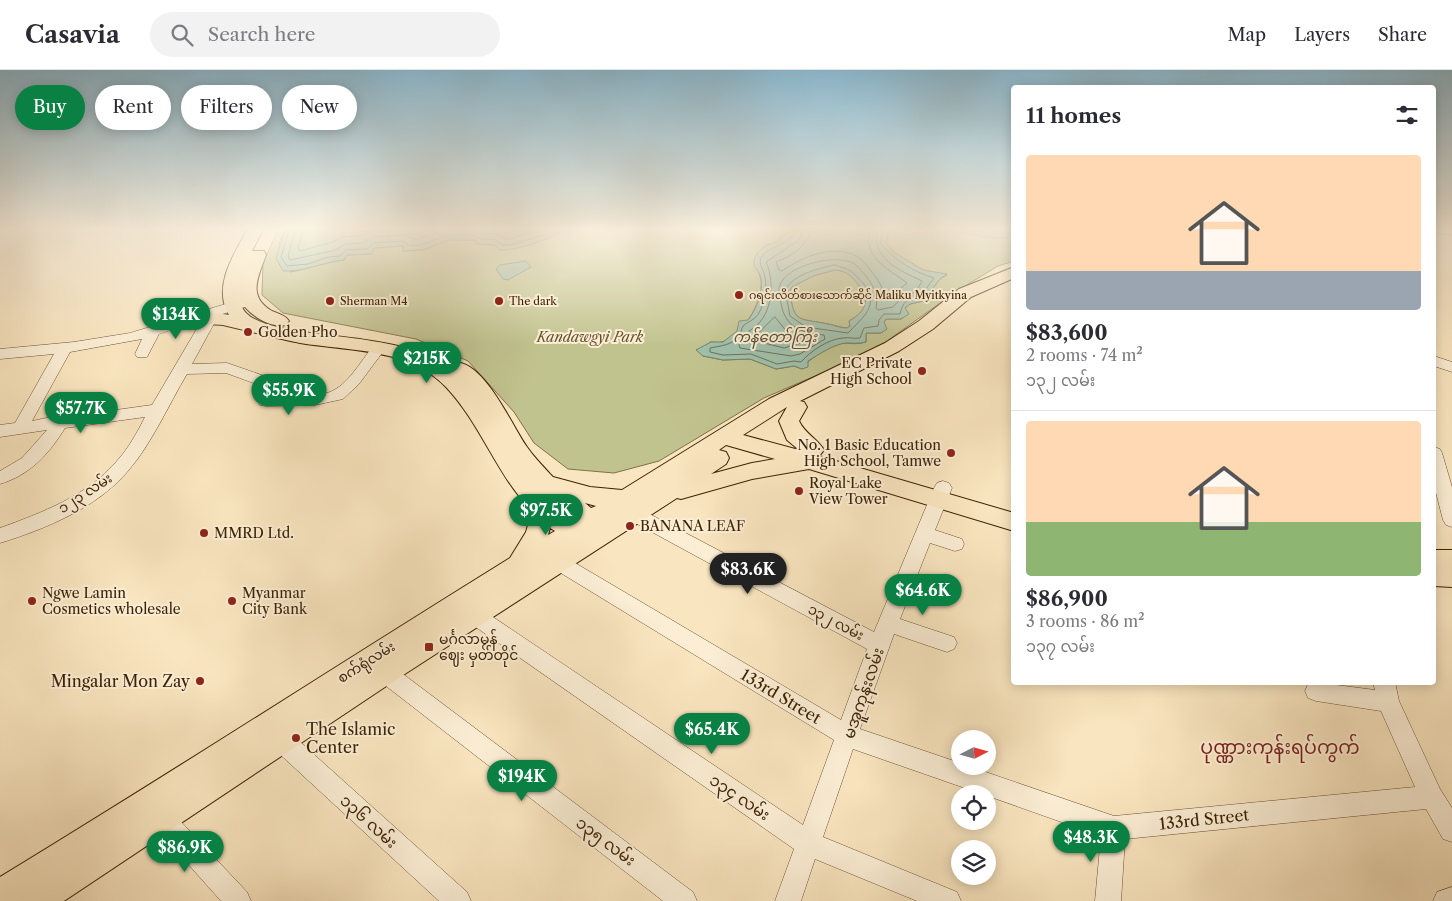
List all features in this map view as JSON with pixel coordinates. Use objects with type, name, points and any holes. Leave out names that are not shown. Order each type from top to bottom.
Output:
[{"type":"main road","points":[[200,320],[221,300],[232,283],[239,267]]},
{"type":"main road","points":[[253,267],[238,316],[261,329]]},
{"type":"main road","points":[[737,436],[776,404],[892,347],[926,325],[965,294],[1011,273]]},
{"type":"main road","points":[[737,436],[905,355],[938,331],[975,298],[1011,282]]},
{"type":"main road","points":[[232,283],[241,304],[281,321],[405,341],[439,354],[453,363],[481,389],[519,480],[544,510],[588,532]]},
{"type":"main road","points":[[200,320],[222,319],[261,329],[378,349],[402,354],[436,369],[454,382],[496,427],[588,532]]},
{"type":"main road","points":[[797,406],[789,421],[795,435],[812,456]]},
{"type":"main road","points":[[737,436],[941,494],[1011,521]]},
{"type":"main road","name":"စက်ရုံလမ်း","points":[[632,506],[664,496],[737,436]]},
{"type":"main road","name":"စက်ရုံလမ်း","points":[[0,896],[519,566],[588,532],[632,506],[737,436]]},
{"type":"main road","points":[[664,496],[812,456]]},
{"type":"main road","points":[[542,480],[594,497],[632,506]]},
{"type":"main road","points":[[941,494],[1011,507]]},
{"type":"main road","points":[[519,566],[537,533],[544,510]]},
{"type":"main road","name":"စက်ရုံလမ်း","points":[[35,901],[384,672],[558,562],[588,532]]},
{"type":"main road","points":[[1436,560],[1452,560]]},
{"type":"main road","points":[[1436,576],[1452,577]]},
{"type":"street","points":[[0,354],[65,348],[152,332],[200,320],[241,304]]},
{"type":"street","name":"၁၂၃ လမ်း","points":[[0,536],[64,508],[98,488],[121,468],[139,443],[182,369],[200,320]]},
{"type":"street","points":[[142,354],[152,332]]},
{"type":"street","points":[[21,427],[65,348]]},
{"type":"street","points":[[182,369],[227,368],[265,382],[268,388],[266,401],[314,400],[337,395],[361,372],[378,349]]},
{"type":"street","points":[[1436,362],[1452,367]]},
{"type":"street","points":[[0,431],[61,421],[158,410]]},
{"type":"street","points":[[0,478],[10,475],[30,463],[50,440],[61,421]]},
{"type":"street","points":[[1436,460],[1452,520]]},
{"type":"street","name":"မအူကုန်းလမ်း","points":[[788,901],[887,623],[941,494]]},
{"type":"street","name":"၁၃၂ လမ်း","points":[[632,506],[879,646]]},
{"type":"street","points":[[924,534],[955,544]]},
{"type":"street","name":"133rd Street","points":[[558,562],[848,736],[1114,828],[1432,797]]},
{"type":"street","name":"၁၃၄ လမ်း","points":[[474,615],[809,844],[948,901]]},
{"type":"street","points":[[887,623],[948,643]]},
{"type":"street","name":"၁၃၅ လမ်း","points":[[384,672],[684,901]]},
{"type":"street","points":[[1316,691],[1386,692],[1432,797],[1452,830]]},
{"type":"street","name":"၁၃၆ လမ်း","points":[[281,740],[458,901]]},
{"type":"street","points":[[162,818],[238,901]]},
{"type":"street","points":[[1108,901],[1114,828]]},
{"type":"street","points":[[1446,901],[1452,900]]},
{"type":"green space","name":"Kandawgyi Park","points":[[263,267],[288,267],[290,272],[313,267],[757,267],[761,285],[757,305],[752,315],[738,332],[730,338],[721,342],[710,342],[703,356],[723,360],[750,359],[776,369],[794,366],[802,369],[828,348],[846,343],[866,342],[866,333],[881,333],[886,329],[884,322],[886,319],[901,319],[908,314],[905,308],[910,304],[923,301],[940,279],[947,275],[923,270],[918,267],[997,267],[957,291],[873,351],[764,398],[659,461],[614,473],[568,469],[534,443],[514,412],[468,361],[416,339],[283,313],[262,295]]},
{"type":"green space","points":[[835,270],[848,274],[855,280],[864,294],[865,304],[860,313],[849,321],[850,326],[847,328],[799,318],[793,309],[791,301],[790,290],[792,287],[813,276]]},
{"type":"water","points":[[281,267],[312,267],[298,270],[283,271]]},
{"type":"water","points":[[498,267],[531,267],[508,280],[503,279],[496,269]]},
{"type":"water","name":"ကန်တော်ကြီး","points":[[755,267],[918,267],[923,270],[947,274],[940,279],[923,301],[910,304],[905,308],[909,314],[901,319],[886,319],[884,322],[887,329],[881,333],[866,333],[866,342],[846,343],[831,348],[808,361],[808,367],[802,369],[794,366],[776,369],[750,359],[723,360],[703,356],[696,350],[711,342],[723,342],[737,331],[739,321],[748,320],[751,316],[759,299],[760,275]],"holes":[[[835,270],[843,271],[855,280],[865,299],[863,309],[849,321],[850,326],[842,328],[799,318],[793,309],[791,301],[790,290],[792,287],[813,276]]]},
{"type":"place","name":"ဂရင်းလိတ်စားသောက်ဆိုင် Maliku Myitkyina","points":[[739,295]]},
{"type":"place","name":"Sherman M4","points":[[330,301]]},
{"type":"place","name":"The dark","points":[[499,301]]},
{"type":"place","name":"Golden Pho","points":[[248,332]]},
{"type":"place","name":"EC Private High School","points":[[922,371]]},
{"type":"place","name":"No. 1 Basic Education High School, Tamwe","points":[[951,453]]},
{"type":"place","name":"Royal Lake View Tower","points":[[799,491]]},
{"type":"place","name":"BANANA LEAF","points":[[630,526]]},
{"type":"place","name":"MMRD Ltd.","points":[[204,533]]},
{"type":"place","name":"Ngwe Lamin Cosmetics wholesale","points":[[32,601]]},
{"type":"place","name":"Myanmar City Bank","points":[[232,601]]},
{"type":"place","name":"မင်္ဂလာမွန် ဈေး မှတ်တိုင်","points":[[429,647]]},
{"type":"place","name":"Mingalar Mon Zay","points":[[200,681]]},
{"type":"place","name":"The Islamic Center","points":[[296,738]]},
{"type":"district","name":"ပုဏ္ဏားကုန်းရပ်ကွက်","points":[[1280,747]]}]
